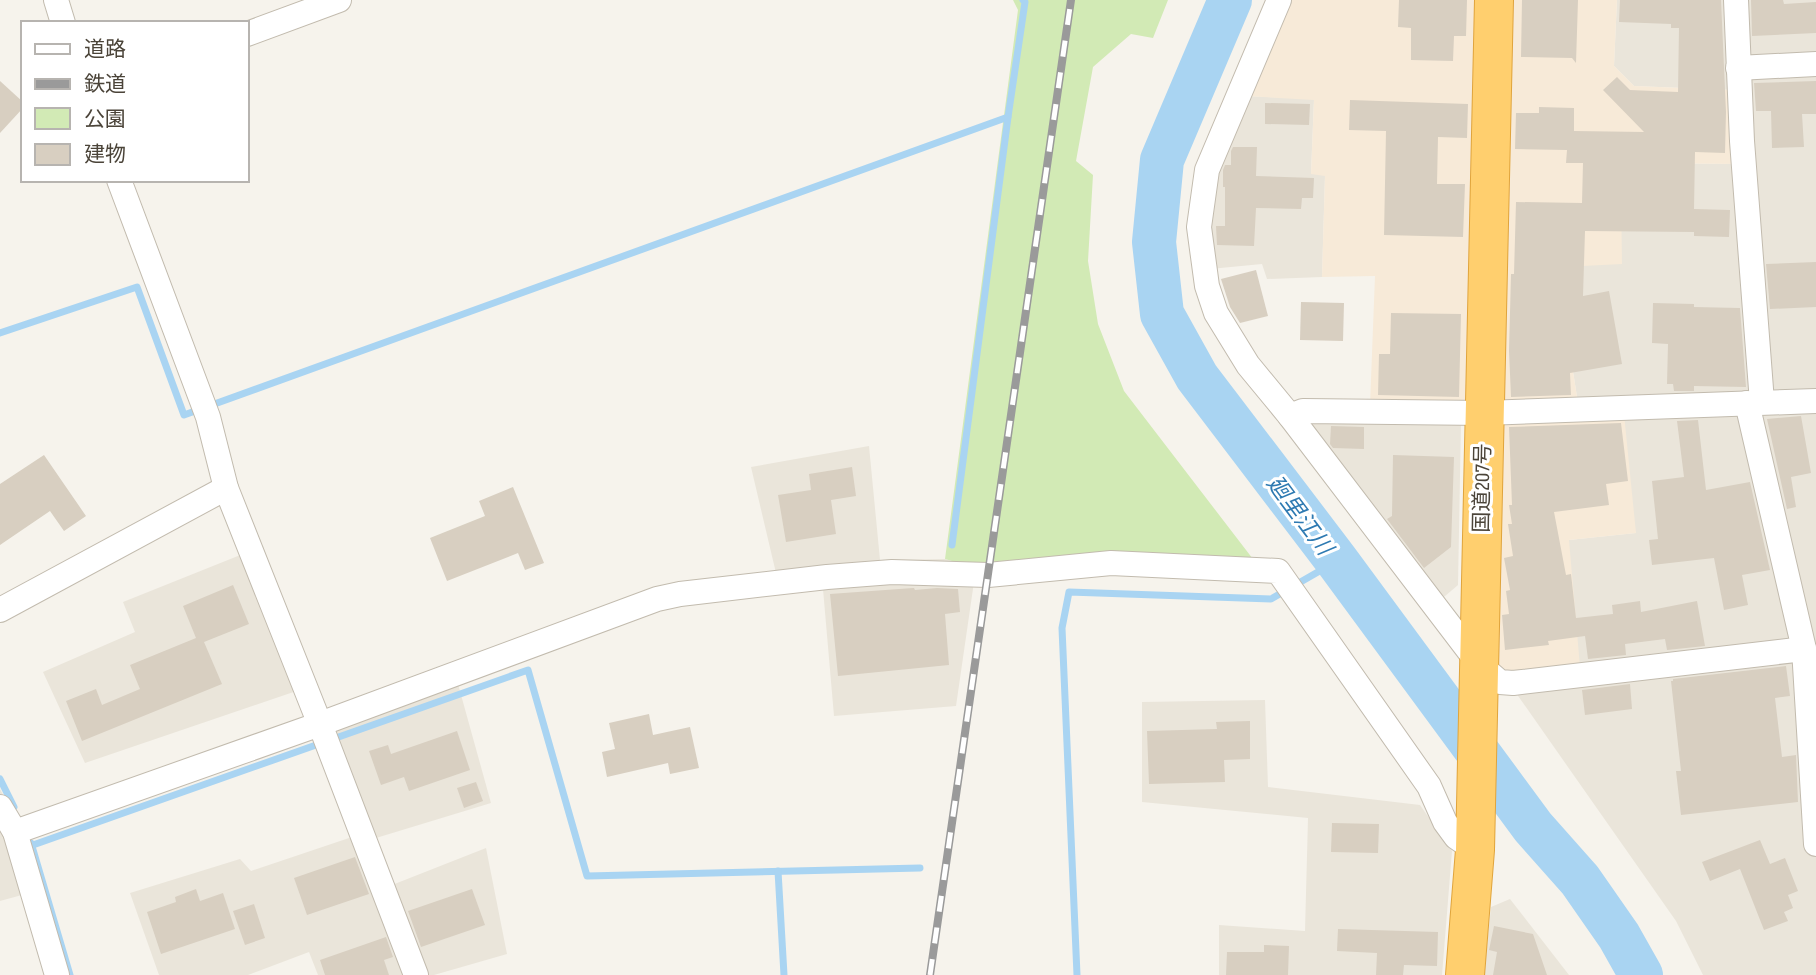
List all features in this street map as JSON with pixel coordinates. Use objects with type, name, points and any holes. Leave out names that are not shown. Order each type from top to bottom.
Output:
[{"type":"highway","name":"国道207号","points":[[1465,975],[1475,850],[1494,0]]},
{"type":"street","points":[[55,0],[62,21]]},
{"type":"street","points":[[248,34],[339,0]]},
{"type":"street","points":[[1279,0],[1207,170],[1199,227],[1207,286],[1216,313],[1248,365],[1479,664],[1500,682],[1513,683],[1804,649]]},
{"type":"street","points":[[1736,0],[1755,402],[1807,624],[1804,649],[1816,844]]},
{"type":"street","points":[[1738,68],[1816,64]]},
{"type":"street","points":[[120,182],[204,407],[226,488],[416,975]]},
{"type":"street","points":[[1290,416],[1303,411],[1484,413],[1816,401]]},
{"type":"street","points":[[0,610],[226,488]]},
{"type":"street","points":[[23,829],[324,736],[656,599],[827,577],[892,572],[988,575],[1111,564],[1278,572],[1429,786],[1445,822],[1456,837],[1475,850]]},
{"type":"street","points":[[0,807],[23,829],[57,975]]},
{"type":"shaded area","points":[[1287,0],[1475,0],[1466,407],[1370,405],[1375,276],[1322,277],[1325,176],[1311,174],[1314,100],[1246,96]]},
{"type":"shaded area","points":[[1509,0],[1617,0],[1614,66],[1634,86],[1733,90],[1737,164],[1640,163],[1621,198],[1622,264],[1562,267],[1564,314],[1580,416],[1624,414],[1636,533],[1569,540],[1580,667],[1502,673],[1496,664]]},
{"type":"shaded area","points":[[1617,0],[1816,0],[1816,975],[1703,975],[1676,921],[1502,673],[1569,540],[1636,533],[1580,416],[1564,314],[1562,267],[1621,198],[1640,163],[1737,164],[1733,90],[1634,86],[1614,66]]},
{"type":"shaded area","points":[[1246,96],[1314,99],[1311,173],[1325,175],[1322,277],[1267,279],[1262,264],[1210,269],[1206,227],[1214,171]]},
{"type":"shaded area","points":[[1326,421],[1461,422],[1458,585],[1438,602],[1306,425]]},
{"type":"shaded area","points":[[869,446],[880,560],[945,559],[976,568],[956,706],[834,716],[823,589],[780,590],[751,467]]},
{"type":"shaded area","points":[[263,546],[314,685],[85,763],[43,672],[135,632],[123,602]]},
{"type":"shaded area","points":[[453,666],[491,803],[376,838],[392,885],[486,848],[507,954],[434,975],[318,975],[309,952],[248,975],[159,975],[130,893],[240,859],[251,871],[352,837],[305,722]]},
{"type":"shaded area","points":[[1265,700],[1268,787],[1420,805],[1452,851],[1442,975],[1219,975],[1219,925],[1305,931],[1308,818],[1142,802],[1142,702]]},
{"type":"shaded area","points":[[0,789],[26,838],[40,890],[0,901]]},
{"type":"shaded area","points":[[1510,899],[1569,975],[1484,975],[1491,907]]},
{"type":"green space","points":[[1013,0],[1168,0],[1153,38],[1131,34],[1093,67],[1076,161],[1093,175],[1088,261],[1098,324],[1124,391],[1256,563],[976,568],[945,559],[1018,10]]},
{"type":"building","points":[[1399,0],[1467,0],[1466,36],[1454,36],[1453,61],[1411,60],[1411,28],[1398,27]]},
{"type":"building","points":[[1522,0],[1578,0],[1576,63],[1572,58],[1521,57]]},
{"type":"building","points":[[1620,0],[1721,0],[1725,153],[1695,152],[1694,209],[1730,210],[1729,237],[1694,236],[1694,232],[1585,231],[1583,296],[1609,291],[1622,364],[1570,373],[1571,395],[1511,397],[1509,351],[1516,202],[1582,203],[1583,163],[1566,163],[1567,150],[1515,149],[1516,113],[1539,113],[1539,107],[1574,108],[1574,131],[1644,132],[1603,90],[1617,77],[1630,90],[1678,92],[1679,28],[1671,28],[1671,24],[1619,22]]},
{"type":"building","points":[[1751,0],[1783,0],[1784,4],[1816,2],[1816,33],[1752,36]]},
{"type":"building","points":[[0,81],[21,100],[21,110],[0,133]]},
{"type":"building","points":[[1816,81],[1816,114],[1802,114],[1804,147],[1772,148],[1771,111],[1756,111],[1754,83]]},
{"type":"building","points":[[1350,100],[1468,104],[1467,138],[1438,137],[1437,184],[1465,184],[1463,237],[1384,235],[1386,131],[1349,130]]},
{"type":"building","points":[[1265,103],[1310,104],[1309,125],[1265,124]]},
{"type":"building","points":[[1233,147],[1257,147],[1256,176],[1314,178],[1313,198],[1302,198],[1301,209],[1256,208],[1254,246],[1217,245],[1216,226],[1225,226],[1223,170],[1225,165],[1231,165]]},
{"type":"building","points":[[1816,262],[1816,307],[1770,309],[1766,264]]},
{"type":"building","points":[[1256,270],[1268,316],[1240,323],[1230,307],[1221,279]]},
{"type":"building","points":[[1301,302],[1344,303],[1343,341],[1300,340]]},
{"type":"building","points":[[1653,303],[1740,308],[1746,387],[1694,386],[1694,391],[1674,391],[1673,384],[1667,384],[1668,344],[1652,343]]},
{"type":"building","points":[[1391,313],[1461,314],[1459,397],[1378,395],[1379,354],[1390,354]]},
{"type":"building","points":[[1801,416],[1811,473],[1791,477],[1796,507],[1787,509],[1767,419]]},
{"type":"building","points":[[1698,420],[1706,490],[1750,482],[1770,570],[1742,575],[1748,605],[1724,610],[1714,558],[1652,565],[1649,540],[1658,539],[1652,481],[1684,477],[1677,421]]},
{"type":"building","points":[[1621,423],[1628,481],[1606,484],[1609,505],[1554,512],[1566,575],[1571,574],[1576,618],[1613,614],[1612,605],[1640,601],[1641,612],[1697,601],[1705,646],[1667,650],[1665,639],[1625,644],[1626,655],[1588,659],[1585,636],[1548,641],[1549,645],[1505,650],[1502,615],[1509,614],[1506,591],[1510,590],[1504,558],[1513,556],[1508,524],[1512,524],[1509,505],[1512,505],[1509,427]]},
{"type":"building","points":[[1331,426],[1364,427],[1364,449],[1333,448],[1330,444]]},
{"type":"building","points":[[44,455],[86,516],[64,531],[50,511],[0,545],[0,484]]},
{"type":"building","points":[[1393,455],[1454,457],[1451,547],[1424,568],[1387,519],[1392,516]]},
{"type":"building","points":[[852,467],[856,496],[831,500],[836,534],[786,542],[778,495],[811,490],[809,474]]},
{"type":"building","points":[[513,487],[544,563],[525,570],[518,553],[447,581],[430,538],[485,516],[479,501]]},
{"type":"building","points":[[233,585],[249,624],[204,642],[222,684],[82,741],[66,701],[96,689],[102,705],[140,689],[130,665],[196,638],[183,606]]},
{"type":"building","points":[[914,588],[958,589],[960,612],[945,614],[949,665],[838,676],[830,594]]},
{"type":"building","points":[[1786,666],[1790,696],[1775,698],[1782,757],[1796,755],[1798,802],[1681,815],[1676,771],[1681,771],[1671,681]]},
{"type":"building","points":[[1630,684],[1632,709],[1585,715],[1582,690]]},
{"type":"building","points":[[649,714],[653,735],[690,727],[699,768],[670,774],[668,763],[607,777],[602,752],[615,749],[609,723]]},
{"type":"building","points":[[1250,721],[1250,759],[1224,760],[1225,782],[1149,784],[1147,731],[1217,729],[1216,722]]},
{"type":"building","points":[[457,731],[470,770],[409,791],[404,777],[381,785],[369,751],[388,745],[391,754]]},
{"type":"building","points":[[476,782],[483,801],[464,808],[457,788]]},
{"type":"building","points":[[1332,823],[1379,824],[1378,853],[1331,852]]},
{"type":"building","points":[[1760,840],[1770,864],[1785,858],[1798,891],[1788,895],[1793,908],[1784,912],[1788,921],[1764,930],[1740,869],[1710,881],[1702,862]]},
{"type":"building","points":[[355,857],[369,894],[307,915],[294,878]]},
{"type":"building","points":[[196,889],[200,901],[223,893],[235,929],[161,954],[147,912],[176,902],[175,897]]},
{"type":"building","points":[[472,889],[485,925],[421,947],[408,911]]},
{"type":"building","points":[[254,904],[265,938],[245,945],[233,911]]},
{"type":"building","points":[[1494,926],[1533,934],[1547,975],[1493,975],[1497,952],[1489,950]]},
{"type":"building","points":[[1338,929],[1438,932],[1437,966],[1404,965],[1403,975],[1376,975],[1377,953],[1337,951]]},
{"type":"building","points":[[386,937],[393,957],[384,960],[389,975],[325,975],[320,960]]},
{"type":"building","points":[[1264,945],[1289,946],[1288,975],[1226,975],[1227,952],[1264,952]]},
{"type":"waterway","points":[[0,333],[137,287],[184,415],[1008,117],[1025,2],[1023,0]]},
{"type":"waterway","name":"廻里江川","points":[[1230,0],[1162,160],[1154,242],[1162,314],[1197,377],[1533,827],[1580,880],[1619,936],[1641,975]]},
{"type":"waterway","points":[[952,545],[1008,117]]},
{"type":"waterway","points":[[1077,975],[1062,628],[1069,592],[1271,599],[1337,561]]},
{"type":"waterway","points":[[33,845],[528,670],[587,876],[920,868]]},
{"type":"waterway","points":[[0,779],[14,807]]},
{"type":"waterway","points":[[31,843],[70,975]]},
{"type":"waterway","points":[[778,871],[784,975]]},
{"type":"railway","points":[[930,975],[1071,0]]}]
